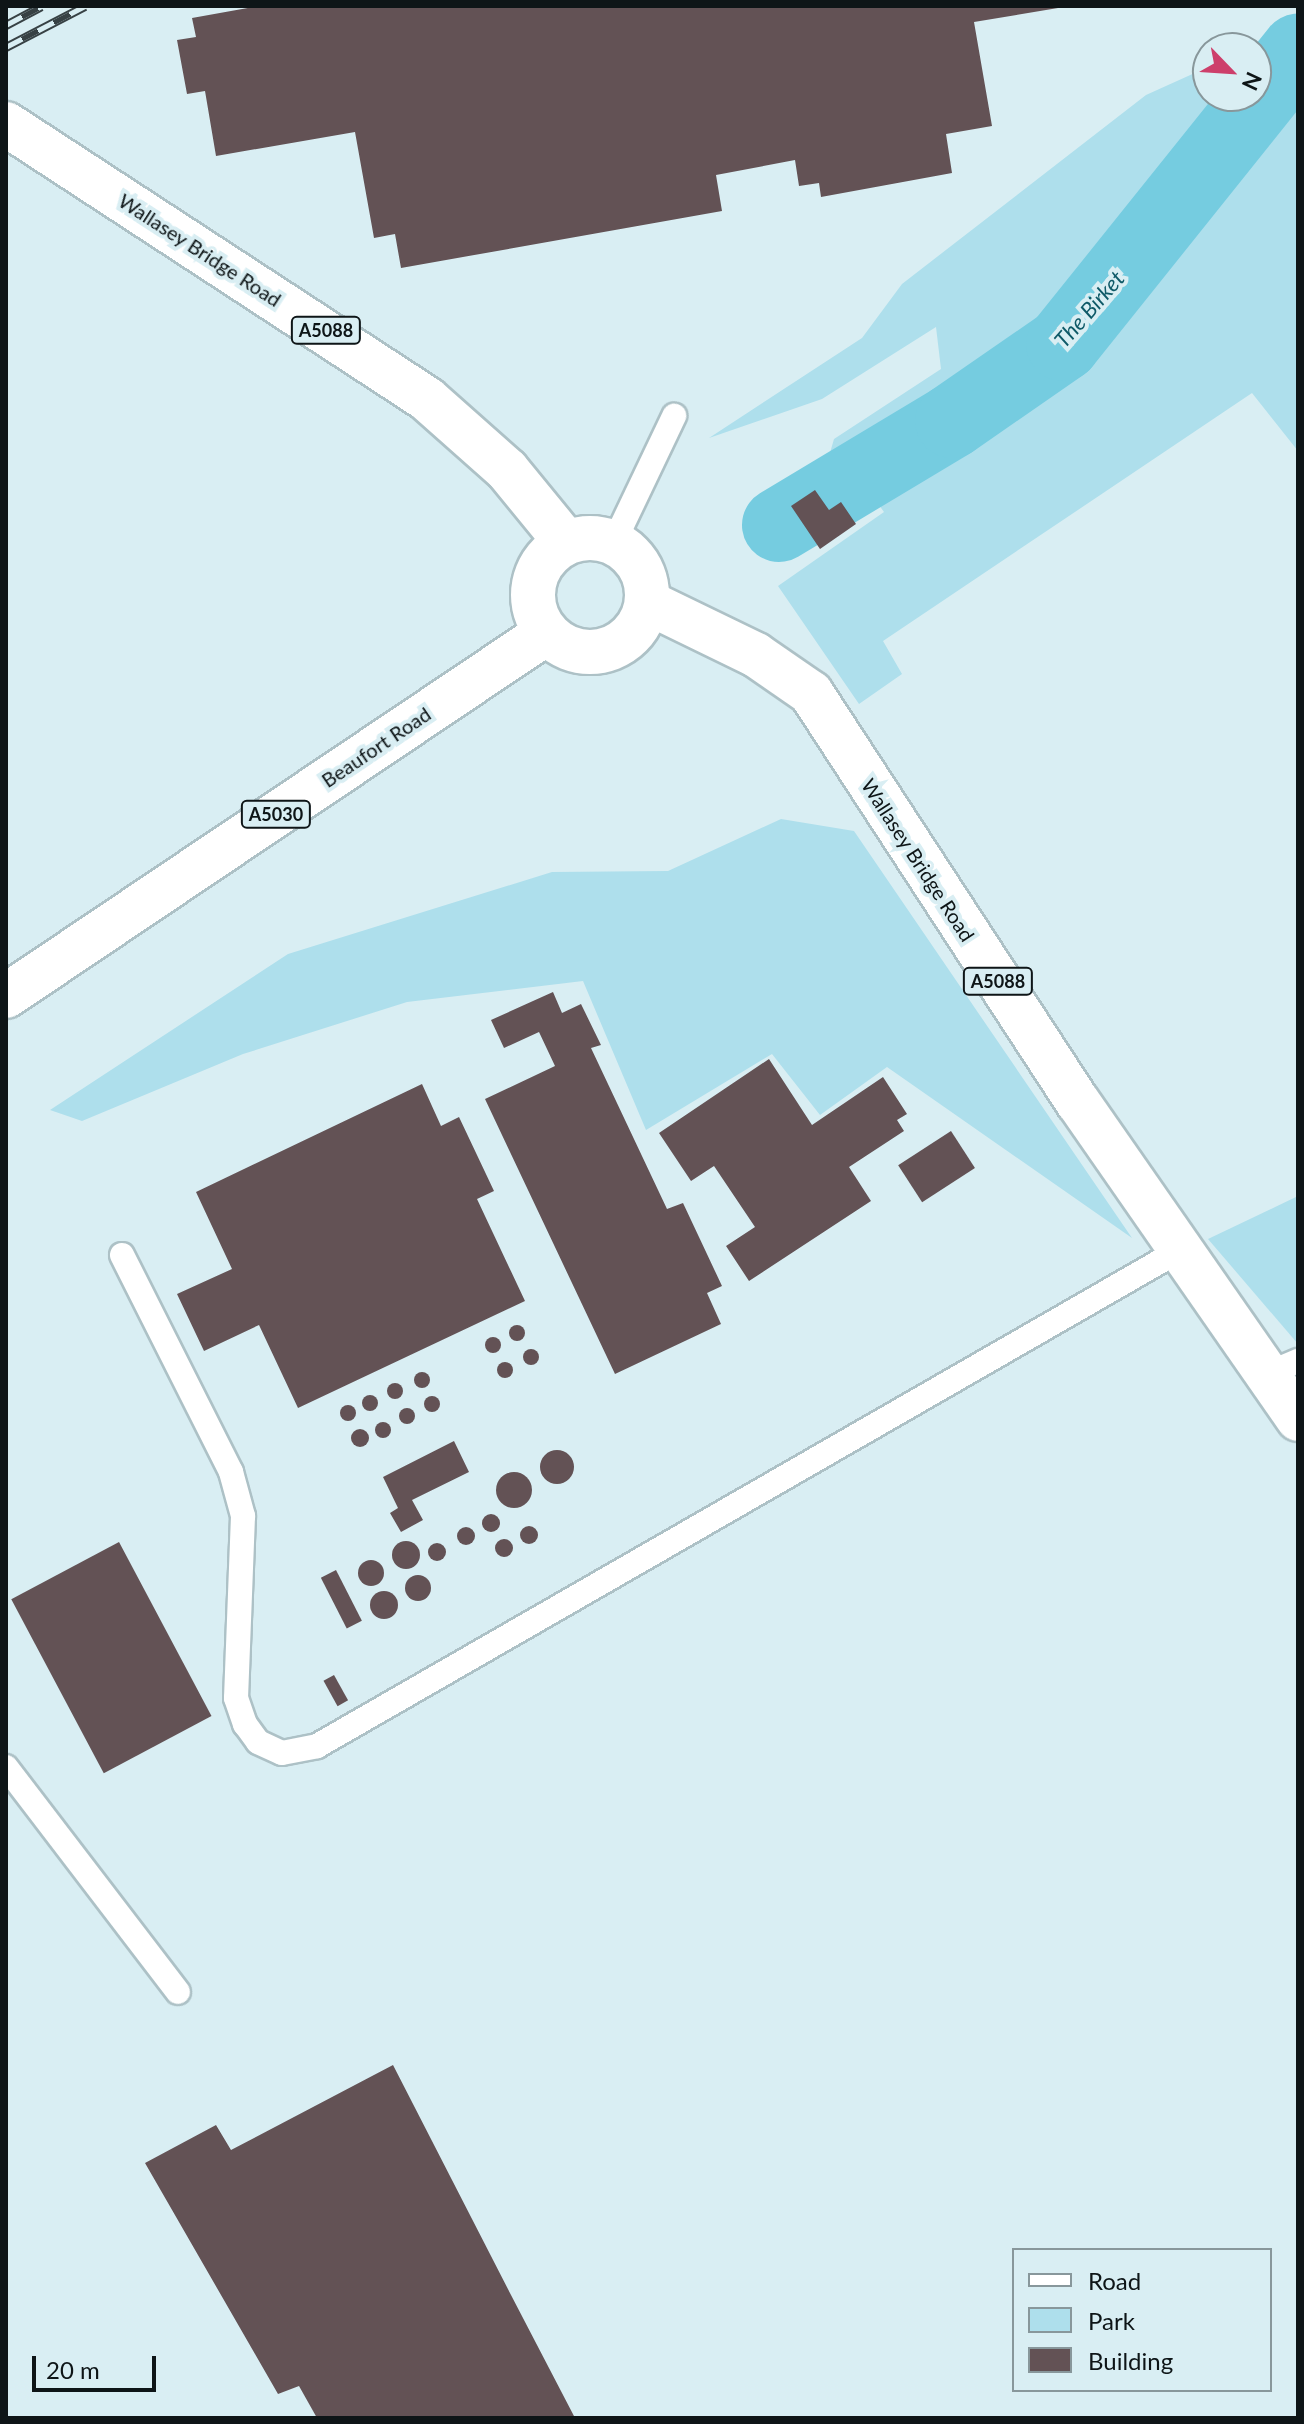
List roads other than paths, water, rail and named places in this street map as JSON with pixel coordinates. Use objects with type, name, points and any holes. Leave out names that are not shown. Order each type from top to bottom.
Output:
[{"type":"main road","name":"Wallasey Bridge Road","points":[[6,124],[427,399],[507,470],[566,542]]},
{"type":"main road","points":[[595,537],[614,542],[633,557],[644,575],[647,602],[629,636],[607,650],[568,648],[546,633],[534,606],[535,575],[544,560],[566,542],[595,537]]},
{"type":"main road","name":"Wallasey Bridge Road","points":[[647,602],[756,655],[811,693],[1180,1250],[1282,1367],[1298,1419]]},
{"type":"main road","name":"Beaufort Road","points":[[6,996],[546,633]]},
{"type":"lane","points":[[614,542],[674,416]]},
{"type":"lane","points":[[122,1255],[231,1472],[243,1516],[236,1698],[245,1724],[258,1742],[282,1753],[317,1746],[1180,1250]]},
{"type":"lane","points":[[6,1767],[178,1992]]},
{"type":"waterway","name":"The Birket","points":[[779,525],[952,421],[1063,344],[1298,51]]},
{"type":"railway","points":[[6,25],[41,6]]},
{"type":"railway","points":[[6,47],[85,6]]}]
